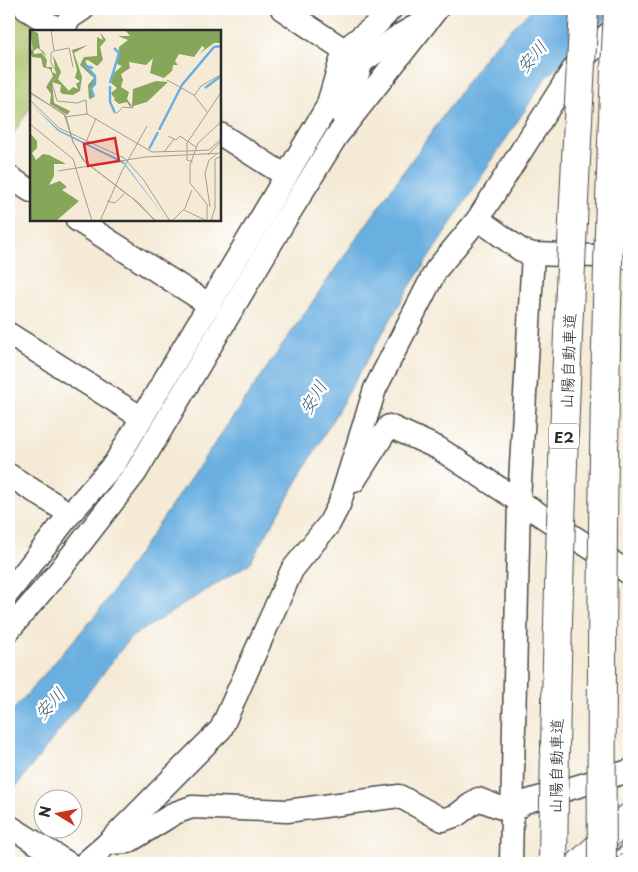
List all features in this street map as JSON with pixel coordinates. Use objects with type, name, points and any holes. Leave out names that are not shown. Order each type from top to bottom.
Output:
[{"type":"main road","name":"山陽自動車道","points":[[553,863],[566,382],[584,9]]},
{"type":"main road","points":[[602,863],[601,750],[605,381],[613,97],[618,9]]},
{"type":"main road","points":[[581,863],[629,818]]},
{"type":"main road","points":[[625,863],[629,860]]},
{"type":"street","points":[[26,9],[60,30]]},
{"type":"street","points":[[63,30],[71,17],[83,9]]},
{"type":"street","points":[[282,9],[353,56]]},
{"type":"street","points":[[9,592],[70,514],[115,463],[327,107],[353,56],[376,25],[391,9]]},
{"type":"street","points":[[353,56],[400,35],[432,14]]},
{"type":"street","points":[[9,630],[60,570],[136,472],[336,137],[432,14]]},
{"type":"street","points":[[339,505],[375,389],[436,270],[478,220],[576,65],[629,14]]},
{"type":"street","points":[[336,137],[353,56]]},
{"type":"street","points":[[221,135],[286,176]]},
{"type":"street","points":[[9,177],[30,190]]},
{"type":"street","points":[[478,220],[521,250],[533,254],[629,257]]},
{"type":"street","points":[[79,221],[210,305]]},
{"type":"street","points":[[511,863],[519,500],[533,254]]},
{"type":"street","points":[[9,334],[142,418]]},
{"type":"street","points":[[85,863],[108,843],[221,729],[292,570],[329,524],[389,426],[438,448],[629,573]]},
{"type":"street","points":[[9,475],[70,514]]},
{"type":"street","points":[[512,812],[525,802],[629,771]]},
{"type":"street","points":[[108,843],[128,842],[175,813],[192,807],[287,811],[399,796],[443,820],[457,816],[478,799],[512,812]]},
{"type":"street","points":[[9,826],[68,863]]},
{"type":"green space","points":[[9,9],[14,9],[47,30],[30,30],[30,108],[9,141]]},
{"type":"water","name":"安川","points":[[532,9],[616,9],[545,79],[407,291],[250,563],[130,638],[9,796],[9,715],[99,611],[344,256],[489,51]]},
{"type":"tram line","points":[[597,863],[629,835]]},
{"type":"tram line","points":[[611,863],[629,848]]}]
